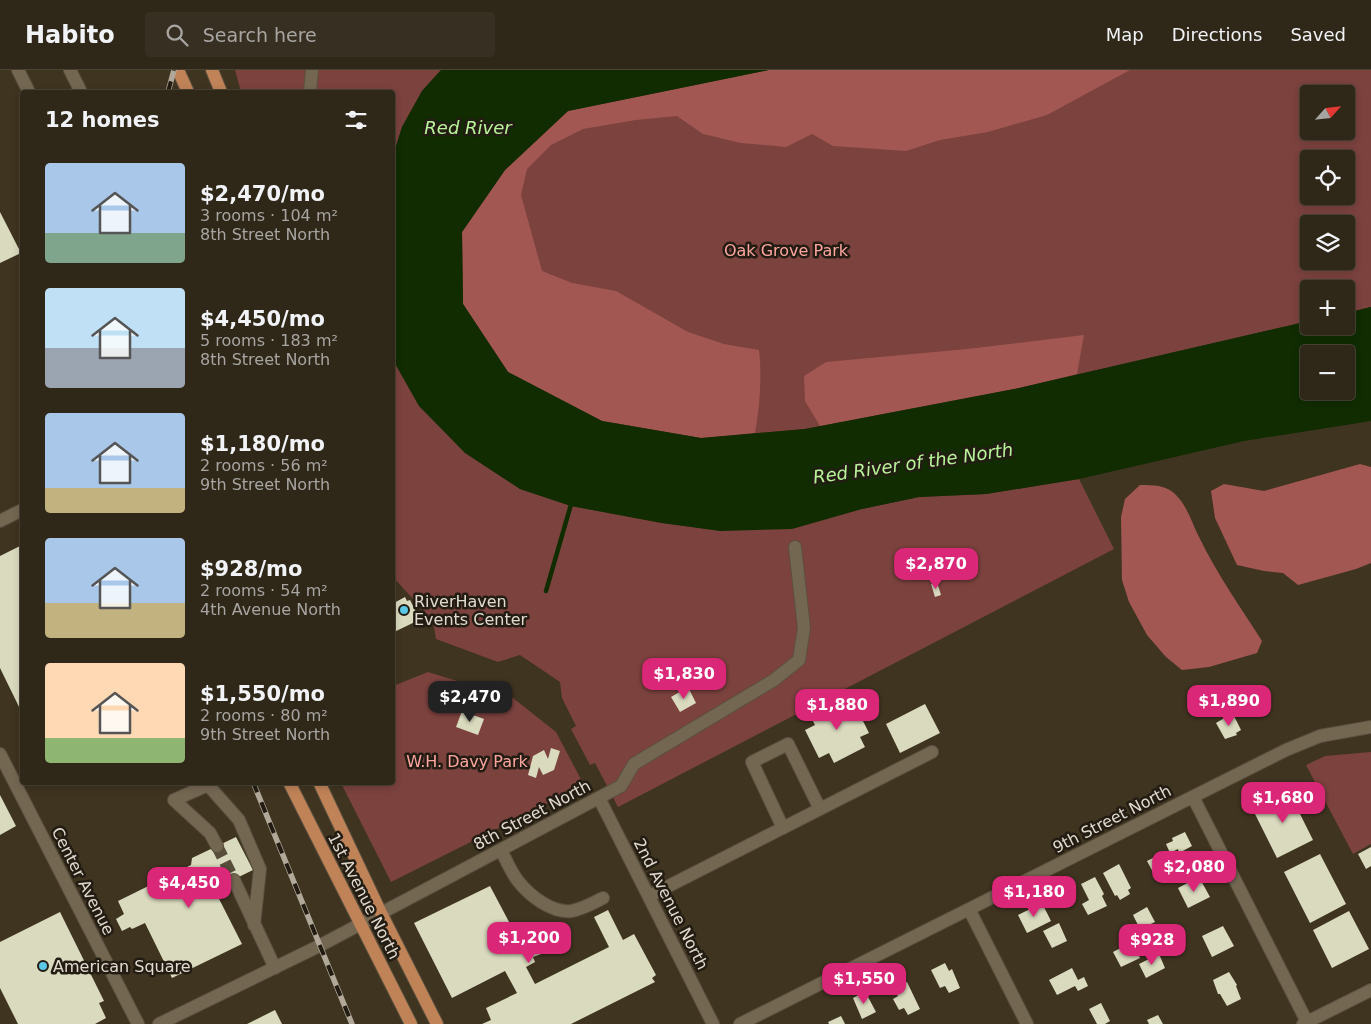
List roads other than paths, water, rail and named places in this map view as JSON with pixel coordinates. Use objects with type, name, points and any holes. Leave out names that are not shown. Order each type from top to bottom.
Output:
[{"type":"main road","points":[[178,70],[187,90]]},
{"type":"main road","points":[[212,70],[220,90]]},
{"type":"main road","name":"1st Avenue North","points":[[288,785],[411,1024]]},
{"type":"main road","name":"1st Avenue North","points":[[320,785],[381,913],[437,1024]]},
{"type":"street","points":[[18,70],[28,90]]},
{"type":"street","points":[[70,70],[80,90]]},
{"type":"street","points":[[310,90],[312,70]]},
{"type":"street","points":[[0,521],[20,511]]},
{"type":"street","name":"8th Street North","points":[[159,1024],[275,968],[621,786],[634,764],[774,680],[799,660],[804,628],[795,547]]},
{"type":"street","name":"9th Street North","points":[[740,1024],[1286,750],[1320,736],[1371,727]]},
{"type":"street","points":[[783,828],[752,762],[788,744],[820,809]]},
{"type":"street","points":[[649,896],[932,752]]},
{"type":"street","name":"Center Avenue","points":[[0,754],[18,778]]},
{"type":"street","name":"Center Avenue","points":[[21,785],[138,1024]]},
{"type":"street","points":[[217,846],[210,833],[174,800],[208,785],[240,820],[260,869],[254,925]]},
{"type":"street","points":[[1193,797],[1306,1023],[1371,990]]},
{"type":"street","name":"2nd Avenue North","points":[[599,798],[714,1024]]},
{"type":"street","points":[[501,850],[518,880],[534,897],[552,908],[569,911],[586,907],[603,898]]},
{"type":"street","points":[[234,880],[275,968]]},
{"type":"street","points":[[969,909],[1027,1024]]},
{"type":"water","name":"Red River","points":[[441,70],[769,70],[568,111],[505,170],[462,232],[463,304],[508,372],[602,421],[701,438],[805,429],[1019,388],[1300,323],[1300,335],[1355,335],[1355,311],[1371,307],[1371,421],[1244,441],[1079,479],[986,494],[919,497],[862,509],[792,529],[721,531],[662,523],[571,506],[520,489],[465,453],[419,406],[395,363],[395,150],[402,127],[422,91]]},
{"type":"waterway","points":[[546,591],[572,501]]},
{"type":"tunnel","points":[[217,846],[234,880]]},
{"type":"railway","points":[[169,90],[174,70]]},
{"type":"railway","points":[[254,785],[352,1024]]},
{"type":"place","name":"RiverHaven Events Center","points":[[404,610]]},
{"type":"place","name":"American Square","points":[[43,966]]},
{"type":"park label","name":"Oak Grove Park","points":[[786,250]]},
{"type":"park label","name":"W.H. Davy Park","points":[[467,761]]},
{"type":"water label","name":"Red River of the North","points":[[913,463]]}]
